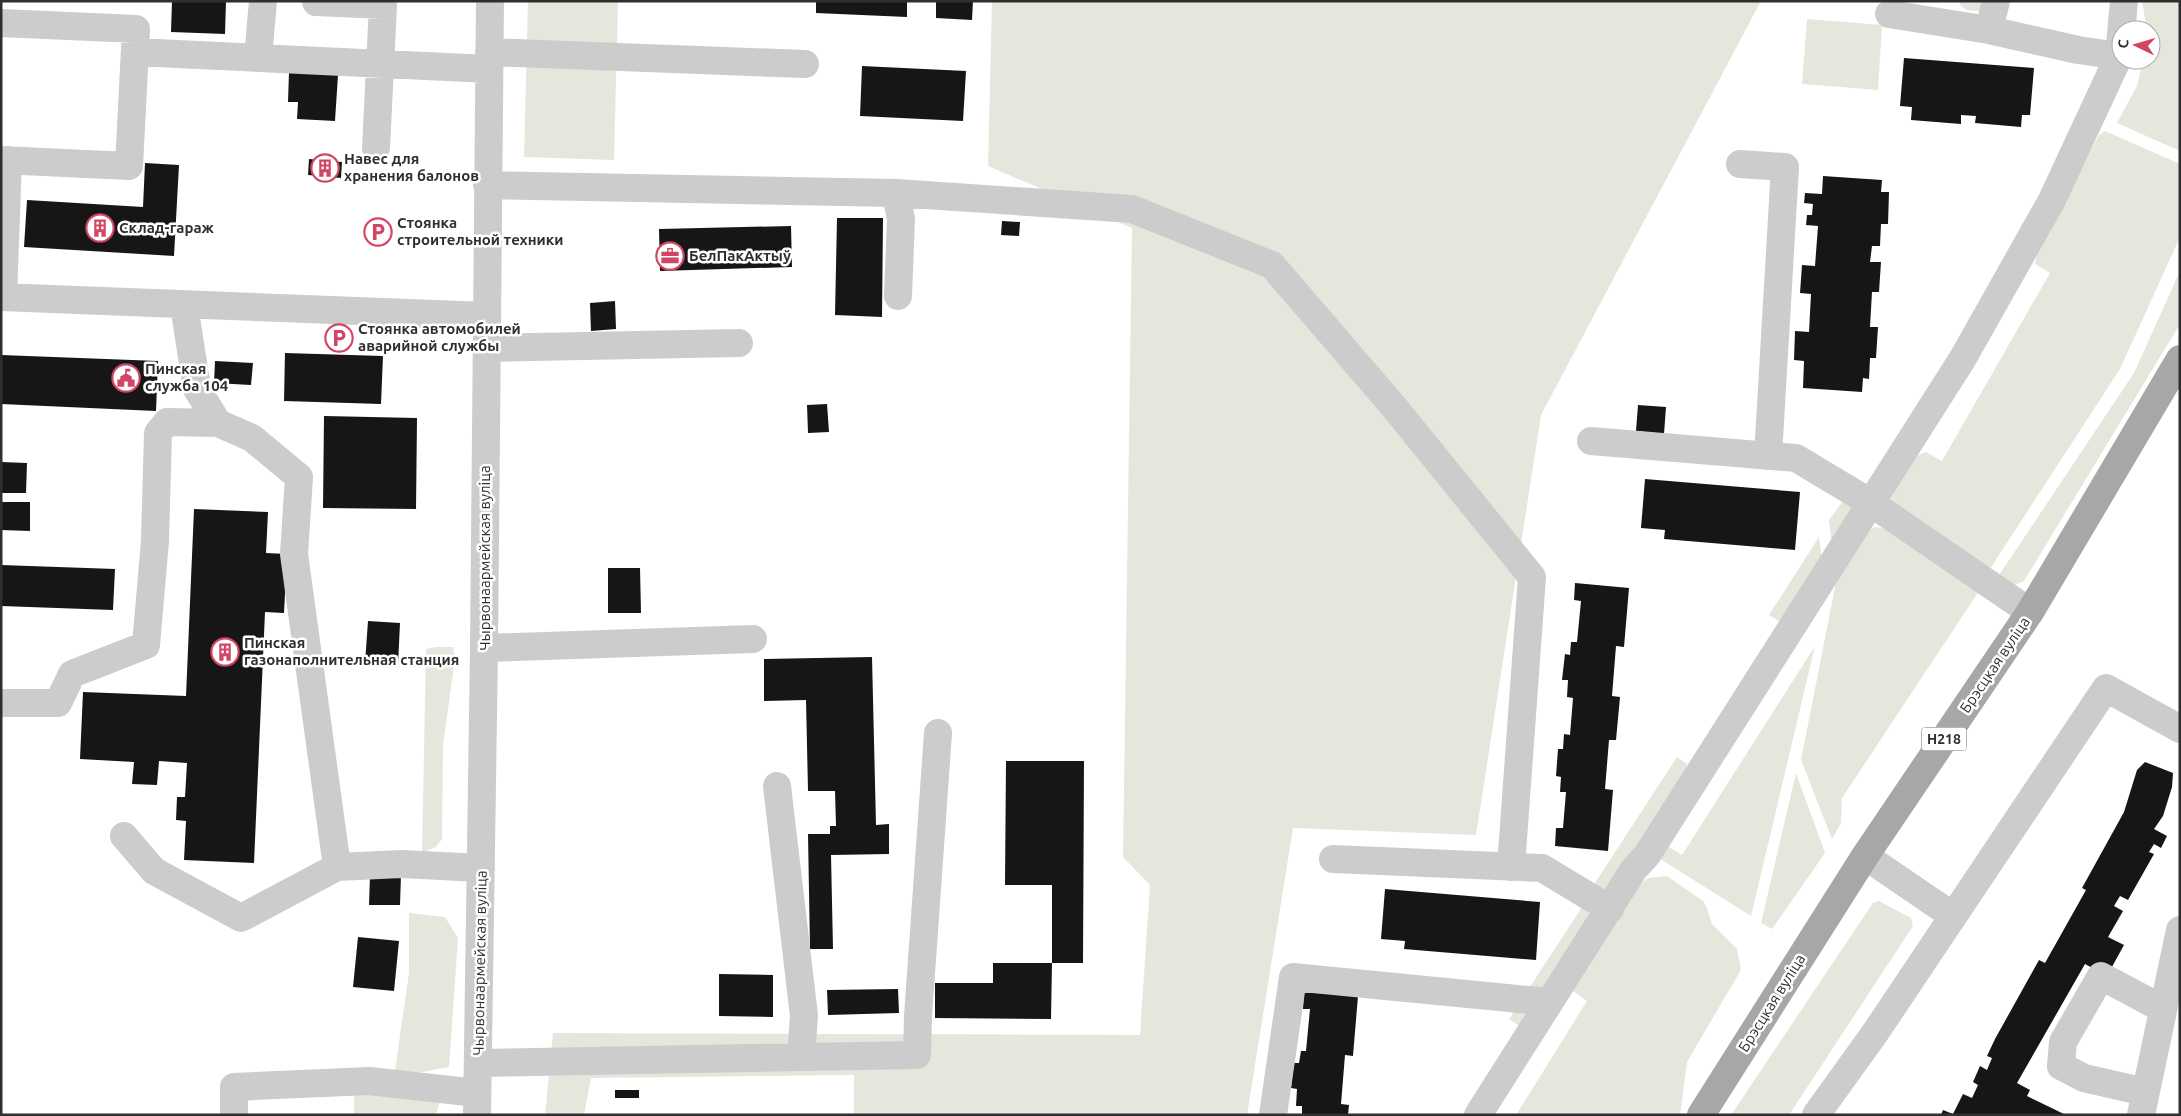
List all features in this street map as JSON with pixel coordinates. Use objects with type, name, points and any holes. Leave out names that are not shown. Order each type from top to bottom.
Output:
[{"type":"main road","name":"Брэсцкая вуліца","points":[[1701,1115],[1865,856],[2030,612],[2180,359]]},
{"type":"street","points":[[258,58],[263,1]]},
{"type":"street","name":"Чырвонаармейская вуліца","points":[[477,1104],[482,868],[490,1]]},
{"type":"street","points":[[1988,30],[1996,1]]},
{"type":"street","points":[[2122,20],[2124,1]]},
{"type":"street","points":[[316,2],[383,5],[376,148]]},
{"type":"street","points":[[1889,14],[1988,30],[2078,50],[2111,55]]},
{"type":"street","points":[[1,23],[136,29],[129,166],[5,160],[2,297],[486,316]]},
{"type":"street","points":[[135,52],[380,63],[488,60],[805,64]]},
{"type":"street","points":[[1478,1115],[1634,870],[1647,855],[1963,358],[2042,217],[2112,70]]},
{"type":"street","points":[[1740,164],[1785,167],[1768,456]]},
{"type":"street","points":[[487,185],[896,193],[1132,209],[1272,265],[1394,407],[1532,577],[1511,867]]},
{"type":"street","points":[[896,193],[901,219],[898,296]]},
{"type":"street","points":[[184,305],[197,389],[218,423]]},
{"type":"street","points":[[486,348],[739,343]]},
{"type":"street","points":[[1,703],[58,703],[72,674],[146,645],[155,541],[158,433],[168,422],[218,423],[252,438],[299,477],[294,554],[337,867]]},
{"type":"street","points":[[1591,440],[1796,458],[1871,503],[2030,612]]},
{"type":"street","points":[[484,648],[753,639]]},
{"type":"street","points":[[1816,1115],[1875,1033],[2106,688],[2180,729]]},
{"type":"street","points":[[478,1063],[917,1055],[918,1016],[938,733]]},
{"type":"street","points":[[777,786],[804,1016],[801,1057]]},
{"type":"street","points":[[124,836],[154,871],[241,918],[337,867],[401,864],[482,868]]},
{"type":"street","points":[[1865,856],[1954,916]]},
{"type":"street","points":[[1333,859],[1542,868],[1610,909]]},
{"type":"street","points":[[2163,1009],[2101,976],[2063,1042],[2060,1066],[2143,1103],[2180,930]]},
{"type":"street","points":[[1273,1115],[1293,977],[1549,1002]]},
{"type":"street","points":[[234,1115],[234,1087],[369,1080],[477,1104]]},
{"type":"shaded area","points":[[528,1],[618,1],[614,160],[524,157]]},
{"type":"shaded area","points":[[992,1],[1761,1],[1541,415],[1476,835],[1293,828],[1247,1115],[854,1115],[854,1075],[591,1078],[584,1115],[545,1115],[553,1033],[1140,1035],[1150,885],[1123,857],[1132,228],[988,166]]},
{"type":"shaded area","points":[[1959,1],[1986,1],[1983,12],[1967,10],[1961,6]]},
{"type":"shaded area","points":[[2142,1],[2180,1],[2180,151],[2117,123],[2137,86],[2141,70],[2161,70],[2161,20],[2145,20]]},
{"type":"shaded area","points":[[1807,19],[1882,25],[1878,90],[1802,84]]},
{"type":"shaded area","points":[[2105,131],[2180,164],[2180,237],[2120,369],[1986,575],[1888,501],[1914,457],[1926,452],[1942,461],[2050,273],[2035,264],[2037,253],[2099,135]]},
{"type":"shaded area","points":[[2180,271],[2180,324],[2024,581],[2013,586],[1995,581],[2134,373]]},
{"type":"shaded area","points":[[1845,498],[1854,508],[1832,547],[1829,520]]},
{"type":"shaded area","points":[[1875,527],[1891,529],[1981,588],[1842,798],[1841,823],[1832,839],[1801,760],[1838,572],[1865,533]]},
{"type":"shaded area","points":[[1819,537],[1822,561],[1779,621],[1769,615]]},
{"type":"shaded area","points":[[1815,646],[1751,916],[1657,857],[1669,847],[1682,855]]},
{"type":"shaded area","points":[[453,647],[455,659],[443,745],[442,839],[436,847],[422,853],[426,649]]},
{"type":"shaded area","points":[[1677,757],[1687,764],[1683,781],[1613,889],[1603,891],[1591,889]]},
{"type":"shaded area","points":[[1796,773],[1825,853],[1772,929],[1761,923]]},
{"type":"shaded area","points":[[1667,876],[1703,901],[1712,924],[1737,949],[1741,970],[1687,1062],[1680,1115],[1516,1115],[1587,1001],[1573,991],[1640,885],[1648,878]]},
{"type":"shaded area","points":[[1879,901],[1911,918],[1913,926],[1789,1115],[1731,1115],[1873,903]]},
{"type":"shaded area","points":[[1584,904],[1589,914],[1521,1027],[1509,1019]]},
{"type":"shaded area","points":[[409,913],[445,917],[458,938],[449,1067],[394,1077],[409,973]]},
{"type":"shaded area","points":[[354,1094],[437,1098],[439,1104],[436,1115],[354,1115]]},
{"type":"building","points":[[172,1],[226,1],[225,34],[171,32]]},
{"type":"building","points":[[816,1],[907,1],[907,17],[816,13]]},
{"type":"building","points":[[936,1],[973,1],[972,20],[936,18]]},
{"type":"building","points":[[1904,58],[2034,68],[2030,115],[2022,115],[2021,127],[1975,123],[1976,116],[1961,115],[1961,124],[1911,120],[1912,107],[1900,106]]},
{"type":"building","points":[[862,66],[966,71],[963,121],[860,116]]},
{"type":"building","points":[[289,72],[338,75],[335,121],[297,119],[298,102],[288,102]]},
{"type":"building","name":"Навес для хранения балонов","points":[[309,159],[342,162],[341,178],[308,175]]},
{"type":"building","name":"Склад-гараж","points":[[145,163],[179,165],[174,256],[24,247],[27,200],[143,207]]},
{"type":"building","points":[[1823,176],[1882,180],[1881,192],[1889,192],[1888,224],[1881,224],[1880,246],[1872,246],[1870,262],[1881,262],[1879,292],[1872,292],[1870,327],[1878,327],[1876,358],[1870,358],[1869,379],[1863,378],[1862,392],[1803,388],[1804,361],[1794,360],[1795,331],[1809,332],[1811,294],[1800,293],[1802,265],[1815,266],[1818,226],[1806,225],[1807,215],[1812,215],[1813,204],[1804,203],[1805,193],[1822,194]]},
{"type":"building","points":[[837,218],[883,218],[882,317],[835,315]]},
{"type":"building","points":[[1002,221],[1020,222],[1019,236],[1001,235]]},
{"type":"building","points":[[791,226],[792,267],[660,271],[659,229]]},
{"type":"building","points":[[615,301],[616,329],[591,331],[590,303]]},
{"type":"building","points":[[285,353],[383,356],[381,404],[284,401]]},
{"type":"building","points":[[1,355],[158,361],[156,411],[1,404]]},
{"type":"building","points":[[215,361],[253,363],[251,385],[214,383]]},
{"type":"building","points":[[827,404],[829,432],[808,433],[807,405]]},
{"type":"building","points":[[1638,405],[1666,407],[1664,434],[1636,431]]},
{"type":"building","points":[[324,416],[417,418],[416,509],[323,508]]},
{"type":"building","points":[[1,462],[27,463],[26,493],[1,493]]},
{"type":"building","points":[[1645,479],[1800,492],[1795,550],[1664,539],[1665,530],[1641,528]]},
{"type":"building","points":[[1,502],[30,502],[30,531],[1,530]]},
{"type":"building","name":"Пинская газонаполнительная станция","points":[[194,509],[268,512],[266,553],[287,554],[284,613],[265,612],[254,863],[184,860],[186,821],[176,820],[177,797],[185,797],[187,763],[159,761],[157,785],[132,784],[134,762],[80,759],[83,692],[186,696]]},
{"type":"building","points":[[1,565],[115,569],[113,610],[1,606]]},
{"type":"building","points":[[608,568],[640,568],[641,613],[608,613]]},
{"type":"building","points":[[1575,583],[1629,588],[1624,647],[1616,646],[1612,696],[1620,697],[1616,740],[1609,740],[1605,789],[1613,790],[1608,851],[1555,846],[1556,828],[1563,828],[1566,792],[1560,792],[1561,777],[1556,776],[1558,749],[1563,749],[1564,734],[1570,735],[1573,698],[1567,697],[1568,680],[1562,680],[1565,654],[1570,655],[1571,642],[1577,642],[1581,601],[1574,600]]},
{"type":"building","points":[[368,621],[400,623],[398,665],[365,663]]},
{"type":"building","points":[[872,657],[876,825],[889,824],[889,854],[831,855],[833,949],[810,949],[808,834],[830,834],[830,826],[836,826],[835,791],[808,791],[806,700],[764,701],[764,659]]},
{"type":"building","points":[[1006,761],[1084,761],[1083,963],[1052,963],[1052,885],[1005,885]]},
{"type":"building","points":[[2145,762],[2173,773],[2172,787],[2163,816],[2154,829],[2167,836],[2161,848],[2154,844],[2149,852],[2154,854],[2128,900],[2120,896],[2114,906],[2123,911],[2108,937],[2124,945],[2107,976],[2085,964],[2017,1083],[2030,1090],[2027,1096],[2066,1115],[1941,1115],[1943,1110],[1953,1114],[1963,1094],[1972,1098],[1978,1085],[1973,1082],[1980,1066],[1987,1070],[1992,1058],[1987,1056],[1995,1039],[2039,960],[2045,963],[2086,890],[2082,888],[2124,812],[2137,770]]},
{"type":"building","points":[[370,875],[401,875],[400,905],[369,905]]},
{"type":"building","points":[[1385,889],[1540,902],[1536,960],[1404,949],[1405,941],[1381,939]]},
{"type":"building","points":[[358,937],[399,941],[394,991],[353,987]]},
{"type":"building","points":[[993,963],[1052,963],[1051,1019],[935,1018],[935,983],[993,983]]},
{"type":"building","points":[[719,974],[773,975],[773,1017],[719,1016]]},
{"type":"building","points":[[898,989],[899,1013],[828,1015],[827,990]]},
{"type":"building","points":[[1304,992],[1358,996],[1353,1056],[1345,1055],[1341,1104],[1349,1105],[1348,1115],[1302,1115],[1302,1106],[1296,1106],[1297,1089],[1291,1088],[1294,1063],[1299,1063],[1301,1051],[1306,1051],[1310,1009],[1303,1009]]},
{"type":"building","points":[[615,1090],[639,1090],[639,1098],[615,1098]]},
{"type":"place","name":"Навес для хранения балонов","points":[[325,168]]},
{"type":"place","name":"Склад-гараж","points":[[100,228]]},
{"type":"place","name":"Стоянка строительной техники","points":[[378,232]]},
{"type":"place","name":"БелПакАктыў","points":[[670,256]]},
{"type":"place","name":"Стоянка автомобилей аварийной службы","points":[[339,338]]},
{"type":"place","name":"Пинская служба 104","points":[[126,378]]},
{"type":"place","name":"Пинская газонаполнительная станция","points":[[225,652]]}]
